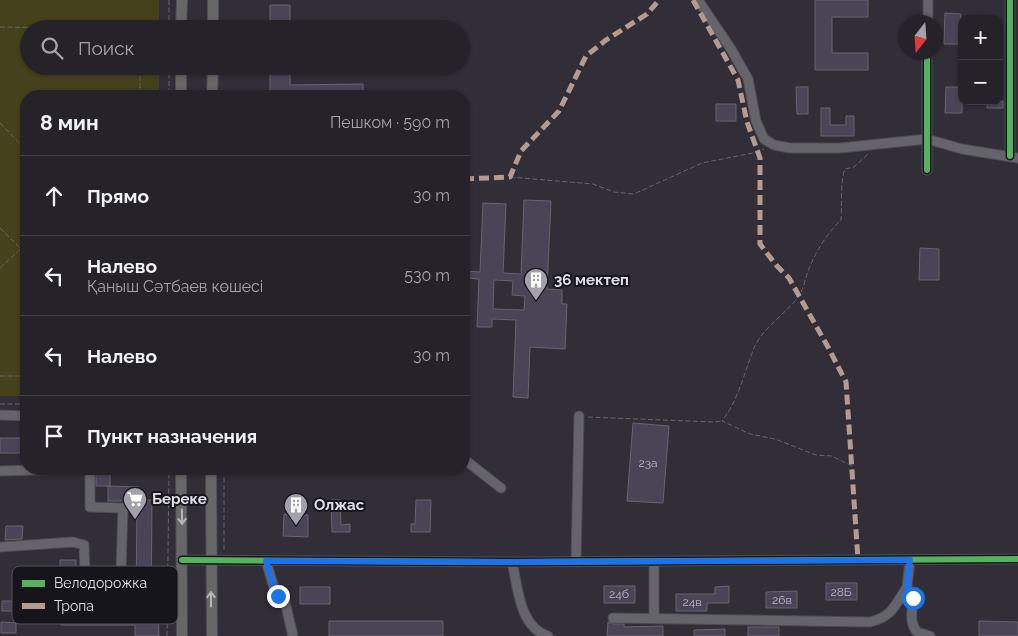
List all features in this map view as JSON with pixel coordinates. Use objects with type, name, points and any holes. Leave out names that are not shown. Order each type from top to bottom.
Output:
[{"type":"main road","points":[[181,20],[182,0]]},
{"type":"main road","points":[[213,0],[213,20]]},
{"type":"main road","points":[[181,75],[181,90]]},
{"type":"main road","points":[[212,90],[213,75]]},
{"type":"main road","points":[[181,475],[182,636]]},
{"type":"main road","points":[[211,475],[212,636]]},
{"type":"street","points":[[698,0],[731,49],[748,79],[756,121],[764,139],[774,145],[790,148],[840,148],[927,140],[962,149],[1014,157],[1010,0]]},
{"type":"street","points":[[928,0],[928,15]]},
{"type":"street","points":[[927,170],[928,60]]},
{"type":"street","points":[[0,415],[20,416]]},
{"type":"street","points":[[576,562],[579,416]]},
{"type":"street","points":[[470,463],[500,488]]},
{"type":"street","points":[[0,471],[20,470]]},
{"type":"street","points":[[90,475],[90,507],[123,508],[121,566]]},
{"type":"street","points":[[2,545],[73,542],[84,546],[85,566]]},
{"type":"street","points":[[182,560],[211,562],[576,562],[1018,559]]},
{"type":"street","points":[[613,618],[870,622],[882,619],[890,612],[907,587],[910,560]]},
{"type":"street","points":[[266,561],[274,588],[285,602],[293,636]]},
{"type":"street","points":[[654,561],[654,618]]},
{"type":"street","points":[[512,562],[525,616],[530,625],[548,636]]},
{"type":"street","points":[[907,587],[912,594],[913,627],[917,632],[930,636]]},
{"type":"path","points":[[169,0],[169,20]]},
{"type":"path","points":[[0,27],[20,27]]},
{"type":"path","points":[[140,75],[140,90]]},
{"type":"path","points":[[169,75],[169,90]]},
{"type":"path","points":[[0,124],[20,144]]},
{"type":"path","points":[[510,177],[593,184],[614,192],[634,194],[702,163],[758,152],[774,145]]},
{"type":"path","points":[[579,416],[714,422],[722,420],[731,409],[755,346],[770,326],[799,296],[820,247],[831,230],[841,220],[843,191],[841,177],[845,168],[854,168],[865,158],[874,145]]},
{"type":"path","points":[[0,228],[20,248]]},
{"type":"path","points":[[0,268],[20,250]]},
{"type":"path","points":[[0,376],[20,376]]},
{"type":"path","points":[[0,404],[20,404]]},
{"type":"path","points":[[722,420],[750,434],[776,439],[816,455],[832,456],[852,466]]},
{"type":"path","points":[[168,566],[169,475]]},
{"type":"path","points":[[224,475],[224,561]]},
{"type":"shaded area","points":[[0,0],[159,0],[159,20],[20,20],[20,75],[159,75],[159,90],[20,90],[20,396],[0,396]]},
{"type":"building","points":[[815,0],[868,0],[868,17],[832,17],[832,53],[868,53],[868,70],[815,70]]},
{"type":"building","points":[[270,5],[290,5],[290,20],[270,20]]},
{"type":"building","points":[[945,13],[961,14],[958,15],[958,44],[944,44]]},
{"type":"building","points":[[270,75],[290,75],[290,85],[363,84],[363,90],[270,90]]},
{"type":"building","points":[[796,87],[808,87],[808,114],[797,114]]},
{"type":"building","points":[[946,87],[958,87],[958,105],[962,105],[962,113],[945,113]]},
{"type":"building","points":[[716,104],[736,104],[736,121],[716,121]]},
{"type":"building","points":[[987,105],[1003,105],[1003,108],[987,108]]},
{"type":"building","points":[[821,108],[830,108],[830,125],[846,125],[846,116],[854,116],[854,136],[821,136]]},
{"type":"building","name":"36 мектеп","points":[[524,200],[551,201],[547,289],[562,290],[562,304],[567,304],[565,349],[530,347],[528,398],[513,397],[516,320],[492,319],[492,327],[477,327],[479,279],[470,278],[470,271],[480,272],[483,203],[506,204],[503,273],[521,274]],"holes":[[[494,280],[513,281],[512,295],[525,296],[524,310],[493,309]]]},
{"type":"building","points":[[920,248],[939,249],[939,280],[919,280]]},
{"type":"building","points":[[633,423],[669,426],[663,503],[627,501]]},
{"type":"building","points":[[0,438],[20,438],[20,453],[0,453]]},
{"type":"building","points":[[96,475],[110,475],[110,486],[96,486]]},
{"type":"building","points":[[108,486],[138,487],[138,500],[152,500],[151,566],[136,566],[137,501],[108,501]]},
{"type":"building","points":[[331,500],[340,500],[341,525],[350,524],[350,532],[332,532]]},
{"type":"building","points":[[416,500],[431,500],[430,532],[411,532],[411,524],[415,524]]},
{"type":"building","name":"Олжас","points":[[284,514],[308,515],[308,537],[283,536]]},
{"type":"building","points":[[6,526],[23,526],[22,539],[5,540]]},
{"type":"building","points":[[60,560],[76,560],[76,566],[60,566]]},
{"type":"building","points":[[826,583],[857,583],[857,600],[826,600]]},
{"type":"building","points":[[604,586],[635,586],[635,603],[604,603]]},
{"type":"building","points":[[729,586],[729,603],[707,603],[707,611],[676,611],[676,594],[715,594],[715,587]]},
{"type":"building","points":[[300,587],[330,587],[330,604],[300,604]]},
{"type":"building","points":[[797,591],[797,608],[766,608],[766,592]]},
{"type":"building","points":[[2,601],[12,601],[12,611],[2,611]]},
{"type":"building","points":[[329,621],[443,621],[443,636],[329,636]]},
{"type":"building","points":[[979,621],[1018,622],[1018,636],[979,636]]},
{"type":"building","points":[[1,622],[16,624],[16,633],[1,633]]},
{"type":"building","points":[[608,622],[624,624],[624,627],[663,626],[663,636],[607,636]]},
{"type":"building","points":[[159,624],[159,636],[135,636],[135,625],[61,625]]},
{"type":"building","points":[[748,627],[779,627],[779,636],[748,636]]},
{"type":"building","points":[[725,629],[725,636],[694,636],[694,630]]},
{"type":"marked path","points":[[470,179],[510,177],[521,151],[559,111],[586,56],[606,40],[647,14],[659,0]]},
{"type":"marked path","points":[[693,0],[738,80],[747,122],[760,158],[760,244],[789,278],[846,382],[858,560]]},
{"type":"cycle path","points":[[1010,0],[1010,156]]},
{"type":"cycle path","points":[[927,60],[927,170]]},
{"type":"cycle path","points":[[182,560],[512,562],[1018,559]]},
{"type":"place","name":"36 мектеп","points":[[536,301]]},
{"type":"place","name":"Береке","points":[[135,520]]},
{"type":"place","name":"Олжас","points":[[296,526]]},
{"type":"route","points":[[278,596],[266,561],[910,560],[907,587],[913,598]]}]
